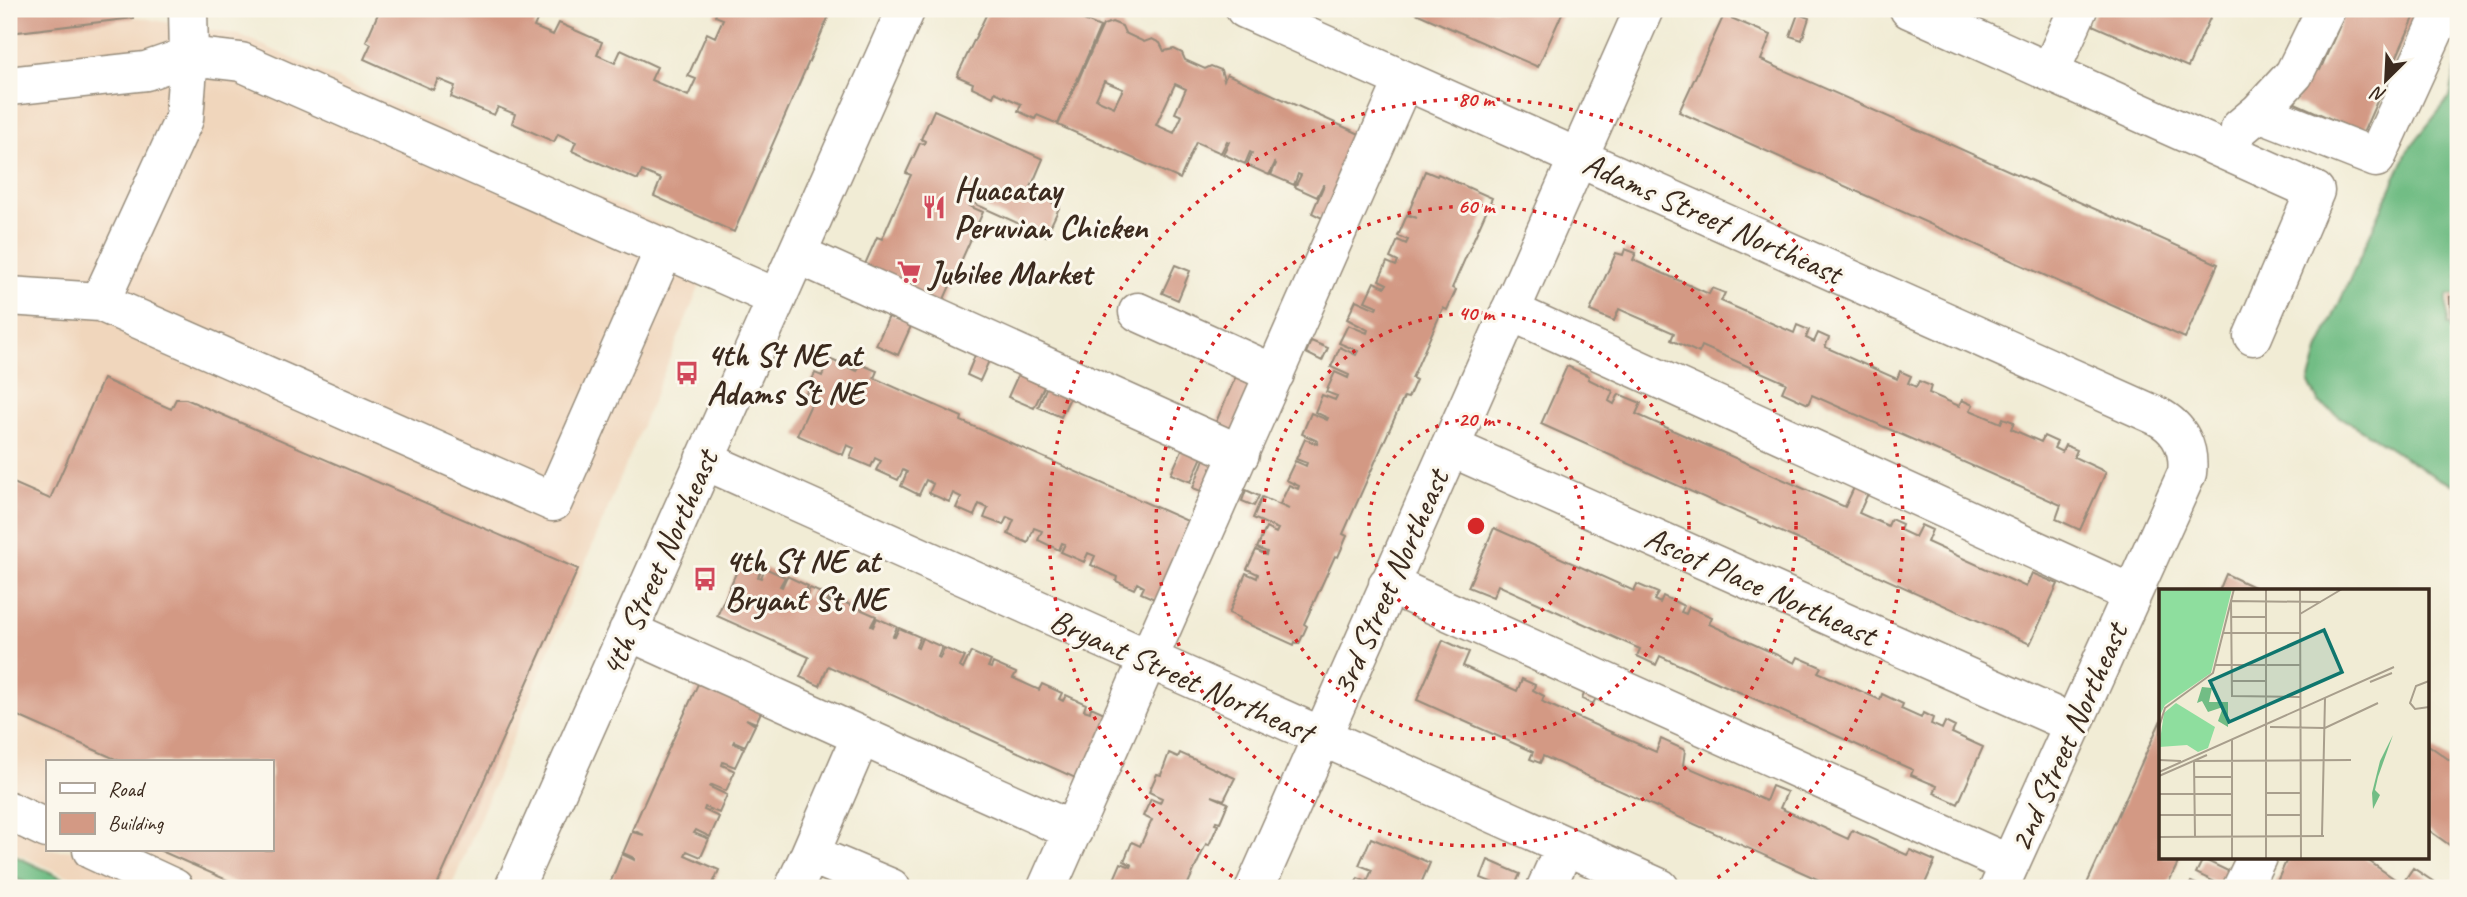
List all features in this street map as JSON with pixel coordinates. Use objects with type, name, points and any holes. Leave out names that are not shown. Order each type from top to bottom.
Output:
[{"type":"street","points":[[100,302],[184,119],[189,56],[188,9]]},
{"type":"street","name":"4th Street Northeast","points":[[514,888],[906,9]]},
{"type":"street","name":"Adams Street Northeast","points":[[1245,9],[2157,416],[2168,421],[2178,431]]},
{"type":"street","name":"3rd Street Northeast","points":[[1255,888],[1644,9]]},
{"type":"street","points":[[1909,9],[2315,191],[2253,336]]},
{"type":"street","points":[[2050,72],[2078,9]]},
{"type":"street","points":[[2217,147],[2259,112],[2294,74],[2326,9]]},
{"type":"street","points":[[2259,112],[2376,158],[2444,9]]},
{"type":"street","points":[[9,86],[146,71],[189,56],[241,62],[777,298]]},
{"type":"street","points":[[1047,888],[1404,80]]},
{"type":"street","points":[[9,296],[100,302],[553,502],[665,248]]},
{"type":"street","points":[[797,254],[1240,454]]},
{"type":"street","points":[[1510,311],[2132,594]]},
{"type":"street","points":[[1138,312],[1275,374]]},
{"type":"street","name":"2nd Street Northeast","points":[[2004,876],[2187,473],[2187,450],[2178,431]]},
{"type":"street","name":"Ascot Place Northeast","points":[[1450,447],[2073,724]]},
{"type":"street","name":"Bryant Street Northeast","points":[[704,460],[1660,888]]},
{"type":"street","points":[[1388,584],[2004,876]]},
{"type":"street","points":[[628,631],[1073,831]]},
{"type":"street","points":[[794,888],[861,736]]},
{"type":"street","points":[[9,811],[46,829]]},
{"type":"street","points":[[1546,888],[1565,846]]},
{"type":"street","points":[[96,852],[174,888]]},
{"type":"street","points":[[810,854],[891,888]]},
{"type":"street","points":[[2242,888],[2257,858]]},
{"type":"shaded area","points":[[131,16],[240,35],[715,249],[451,888],[95,888],[9,850],[9,33]]},
{"type":"green space","points":[[2458,58],[2458,294],[2447,295],[2447,325],[2458,325],[2458,486],[2439,479],[2319,403],[2309,383],[2319,348],[2408,150],[2450,97]]},
{"type":"green space","points":[[9,853],[84,888],[38,888],[9,876]]},
{"type":"building","points":[[9,9],[133,9],[133,18],[9,33]]},
{"type":"building","points":[[380,9],[524,9],[539,15],[534,27],[553,35],[559,23],[602,42],[597,55],[615,63],[621,50],[657,67],[651,80],[688,96],[696,79],[688,76],[707,33],[715,37],[723,19],[715,16],[718,9],[832,9],[734,232],[654,196],[661,179],[642,171],[638,180],[572,151],[576,142],[558,134],[554,142],[512,123],[515,114],[498,107],[494,115],[451,97],[455,86],[438,79],[433,90],[364,59],[371,44],[366,41]]},
{"type":"building","points":[[989,9],[1059,9],[1100,27],[1058,124],[1037,115],[1035,119],[1018,111],[1021,104],[995,92],[993,97],[957,76]]},
{"type":"building","points":[[1407,9],[1564,9],[1538,67]]},
{"type":"building","points":[[2097,9],[2214,9],[2188,67],[2090,24]]},
{"type":"building","points":[[2347,9],[2418,9],[2363,133],[2295,103],[2311,66],[2320,70]]},
{"type":"building","points":[[1798,14],[1809,18],[1802,40],[1790,36]]},
{"type":"building","points":[[1724,15],[1771,35],[1761,60],[2218,264],[2185,338],[1679,112]]},
{"type":"building","points":[[1112,22],[1122,26],[1125,33],[1144,42],[1152,39],[1160,43],[1164,51],[1174,49],[1182,53],[1185,60],[1205,69],[1211,66],[1221,70],[1224,80],[1227,74],[1373,140],[1332,223],[1312,213],[1324,185],[1317,197],[1295,187],[1301,175],[1298,174],[1294,185],[1271,175],[1275,163],[1269,175],[1247,165],[1252,153],[1250,152],[1245,164],[1223,154],[1229,142],[1227,141],[1221,153],[1196,142],[1180,179],[1058,125],[1103,25]],"holes":[[[1104,81],[1123,89],[1114,107],[1096,99]],[[1175,84],[1186,89],[1175,113],[1182,116],[1174,133],[1156,125]]]},
{"type":"building","points":[[934,110],[1043,159],[1029,192],[1060,206],[1046,236],[971,202],[969,206],[983,212],[941,306],[862,271],[877,237],[882,239],[911,175],[906,173],[920,143],[924,144],[925,141],[921,139]]},
{"type":"building","points":[[1425,171],[1492,198],[1452,288],[1456,290],[1447,310],[1443,308],[1412,378],[1416,380],[1408,398],[1404,397],[1343,534],[1347,536],[1338,557],[1335,556],[1304,624],[1307,626],[1299,644],[1295,642],[1294,645],[1229,613],[1246,573],[1257,578],[1258,574],[1247,569],[1256,550],[1266,555],[1267,552],[1257,548],[1266,528],[1276,533],[1278,529],[1253,518],[1262,497],[1289,509],[1280,504],[1289,485],[1298,489],[1299,486],[1286,480],[1295,461],[1306,466],[1307,463],[1296,459],[1305,439],[1317,444],[1318,441],[1302,434],[1311,413],[1327,420],[1328,418],[1315,412],[1322,395],[1335,400],[1337,396],[1326,392],[1335,372],[1348,378],[1349,375],[1331,367],[1340,347],[1356,355],[1358,351],[1339,343],[1348,325],[1367,333],[1368,330],[1347,319],[1356,300],[1376,309],[1377,306],[1365,301],[1374,282],[1385,287],[1387,284],[1379,280],[1387,262],[1396,266],[1398,262],[1390,258],[1398,240],[1406,244],[1408,240],[1398,236],[1407,215],[1417,218],[1408,214]]},
{"type":"building","points":[[1625,249],[1636,253],[1633,260],[1709,294],[1712,288],[1725,293],[1721,301],[1794,333],[1797,325],[1809,330],[1806,338],[1814,342],[1818,333],[1829,338],[1825,347],[1897,379],[1900,371],[1911,376],[1908,383],[1916,387],[1919,381],[1931,386],[1929,393],[1959,406],[1962,400],[1973,405],[1970,410],[2001,423],[2003,418],[2014,422],[2011,429],[2041,442],[2044,436],[2057,442],[2054,448],[2062,452],[2065,445],[2077,450],[2074,457],[2106,472],[2080,530],[2056,519],[2061,505],[1812,395],[1808,404],[1782,392],[1786,383],[1702,346],[1699,353],[1671,340],[1674,333],[1619,309],[1614,321],[1590,311],[1616,253],[1623,255]]},
{"type":"building","points":[[1175,265],[1190,271],[1178,300],[1162,293]]},
{"type":"building","points":[[2458,296],[2458,321],[2451,321],[2450,297]]},
{"type":"building","points":[[890,314],[912,324],[898,355],[876,345]]},
{"type":"building","points":[[1311,341],[1328,348],[1322,361],[1306,353]]},
{"type":"building","points":[[978,348],[992,354],[980,381],[967,375]]},
{"type":"building","points":[[829,359],[857,371],[860,364],[877,371],[874,378],[962,417],[961,421],[1201,527],[1159,601],[1141,593],[1144,587],[1137,583],[1134,589],[1116,581],[1117,577],[1091,565],[1095,556],[1088,553],[1084,562],[1061,552],[1065,544],[1062,543],[1059,550],[1038,540],[1042,531],[1034,528],[1028,543],[1008,534],[1014,520],[1007,517],[1003,525],[984,518],[988,508],[979,504],[974,516],[956,508],[961,497],[953,493],[949,502],[929,493],[933,484],[926,480],[919,495],[901,486],[907,472],[903,470],[898,480],[876,470],[881,461],[875,458],[871,467],[850,458],[854,448],[847,445],[843,455],[797,435],[813,400],[805,396],[815,373],[822,376]]},
{"type":"building","points":[[1022,366],[1048,378],[1034,408],[1008,397]]},
{"type":"building","points":[[1567,366],[1613,391],[1609,401],[1614,404],[1619,394],[1641,403],[1636,414],[1845,507],[1858,479],[1872,485],[1859,513],[1888,526],[1891,519],[1902,524],[1900,530],[1915,537],[1921,525],[1932,530],[1927,542],[2026,587],[2032,573],[2058,584],[2030,644],[1541,424]]},
{"type":"building","points":[[1238,371],[1264,383],[1242,433],[1213,429]]},
{"type":"building","points":[[103,379],[171,409],[176,399],[186,399],[578,569],[436,888],[245,888],[164,852],[273,852],[273,760],[117,760],[9,712],[9,481],[50,499]]},
{"type":"building","points":[[1050,379],[1074,389],[1061,417],[1038,407]]},
{"type":"building","points":[[1186,441],[1205,450],[1191,482],[1171,474]]},
{"type":"building","points":[[1206,454],[1224,461],[1211,495],[1193,488]]},
{"type":"building","points":[[1246,490],[1259,496],[1254,506],[1242,501]]},
{"type":"building","points":[[1494,528],[1634,591],[1637,584],[1658,593],[1654,600],[1660,603],[1663,596],[1684,606],[1681,612],[1686,614],[1689,607],[1712,617],[1709,624],[1795,663],[1798,657],[1821,667],[1818,672],[1880,700],[1882,694],[1903,704],[1901,709],[1921,718],[1923,713],[1933,718],[1931,724],[1942,729],[1945,722],[1955,727],[1952,733],[1983,747],[1958,804],[1934,793],[1937,786],[1911,775],[1913,770],[1660,656],[1656,665],[1637,656],[1640,649],[1498,585],[1493,597],[1468,587]]},
{"type":"building","points":[[743,557],[763,566],[758,577],[761,578],[765,568],[785,577],[780,586],[782,587],[787,576],[808,586],[803,597],[805,598],[810,588],[830,597],[825,607],[827,608],[832,597],[876,616],[871,626],[873,627],[877,618],[897,627],[893,636],[895,637],[899,628],[920,637],[916,647],[918,648],[922,638],[942,647],[938,657],[940,658],[944,648],[965,657],[960,667],[963,669],[971,652],[991,661],[988,667],[991,668],[993,663],[1016,673],[1013,678],[1039,690],[1042,684],[1062,693],[1059,699],[1063,701],[1066,695],[1086,704],[1084,710],[1090,712],[1091,707],[1111,716],[1082,781],[828,666],[820,686],[800,677],[809,657],[717,616]]},
{"type":"building","points":[[2226,574],[2258,589],[2220,589]]},
{"type":"building","points":[[1443,640],[1469,652],[1463,666],[1517,691],[1522,679],[1535,685],[1533,690],[1544,696],[1542,701],[1545,703],[1656,752],[1661,739],[1685,750],[1683,765],[1766,801],[1772,786],[1787,792],[1780,808],[1848,839],[1852,830],[1907,855],[1910,850],[1935,861],[1923,888],[1837,888],[1543,756],[1540,763],[1530,759],[1533,752],[1417,700]]},
{"type":"building","points":[[702,675],[765,703],[756,723],[746,719],[755,725],[745,746],[734,741],[733,743],[744,748],[735,767],[723,762],[722,765],[735,771],[726,791],[712,785],[710,787],[727,795],[719,813],[705,807],[704,810],[719,817],[710,837],[696,830],[694,833],[709,839],[701,857],[687,851],[685,855],[719,870],[711,888],[608,888],[622,854],[634,860],[623,853],[632,832],[644,835],[632,830]]},
{"type":"building","points":[[1586,689],[1598,694],[1593,704],[1582,699]]},
{"type":"building","points":[[2159,724],[2159,858],[2180,858],[2177,865],[2166,888],[2085,888]]},
{"type":"building","points":[[2428,745],[2458,766],[2458,851],[2428,830]]},
{"type":"building","points":[[1169,753],[1178,757],[1180,753],[1235,778],[1224,800],[1212,796],[1228,803],[1220,822],[1216,821],[1215,824],[1218,825],[1186,888],[1122,888],[1112,884],[1121,863],[1131,867],[1132,865],[1124,861],[1132,842],[1140,846],[1152,820],[1143,816],[1151,799],[1160,803],[1162,798],[1149,792],[1157,774],[1161,775]]},
{"type":"building","points":[[1371,838],[1430,863],[1419,888],[1353,888],[1358,878],[1367,882],[1372,870],[1359,865]]},
{"type":"building","points":[[2288,858],[2364,858],[2402,884],[2413,868],[2443,888],[2274,888]]},
{"type":"building","points":[[2203,859],[2230,872],[2223,886],[2196,873]]},
{"type":"building","points":[[1488,860],[1520,874],[1514,888],[1506,888],[1481,878]]},
{"type":"building","points":[[2191,882],[2205,888],[2188,888]]},
{"type":"place","name":"Huacatay Peruvian Chicken","points":[[934,207]]},
{"type":"place","name":"Jubilee Market","points":[[909,272]]},
{"type":"place","name":"4th St NE at Adams St NE","points":[[687,373]]},
{"type":"place","name":"4th St NE at Bryant St NE","points":[[705,579]]}]
